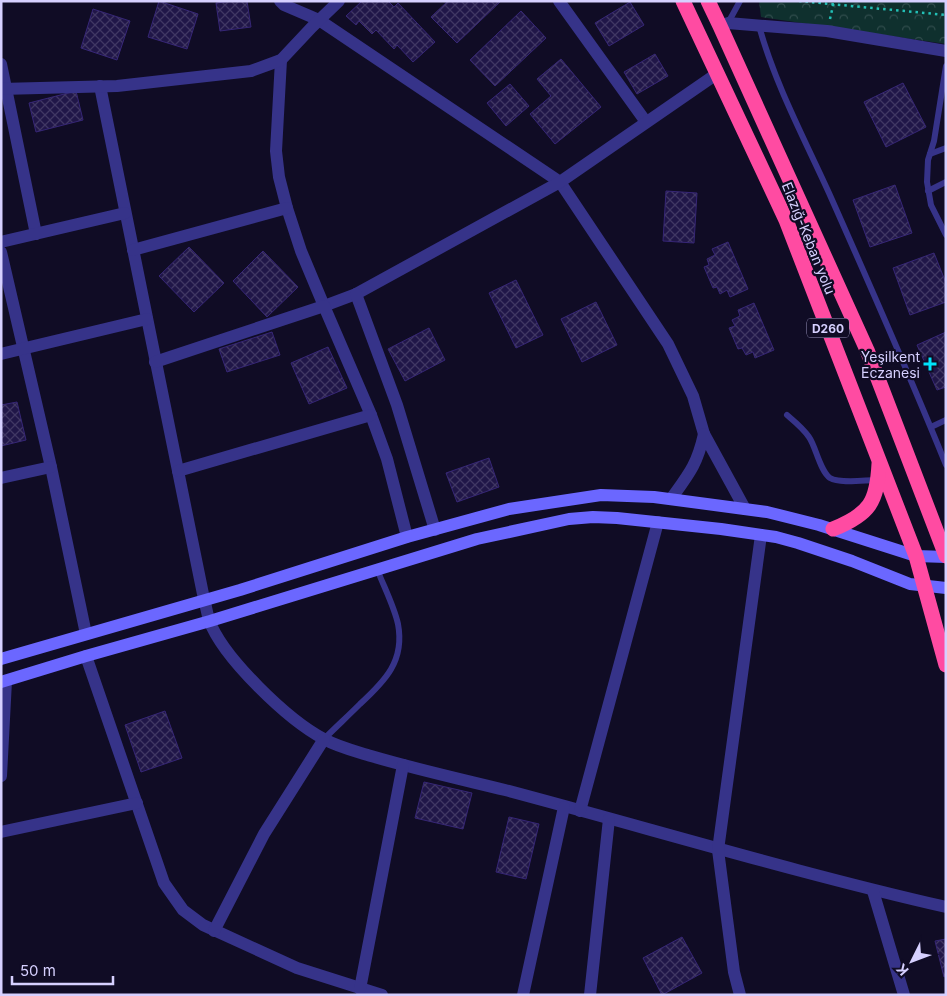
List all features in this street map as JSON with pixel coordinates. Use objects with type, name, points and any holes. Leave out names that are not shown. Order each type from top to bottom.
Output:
[{"type":"highway","name":"Elazığ-Keban yolu","points":[[683,1],[786,220],[916,556],[946,665]]},
{"type":"highway","name":"Elazığ-Keban yolu","points":[[708,1],[724,24],[867,350],[946,556]]},
{"type":"highway","points":[[833,529],[855,520],[871,503],[878,480],[879,460]]},
{"type":"main road","points":[[1,659],[240,590],[407,537],[509,509],[601,495],[636,495],[775,514],[833,529],[916,556],[946,556]]},
{"type":"main road","points":[[3,682],[477,539],[544,523],[593,517],[658,522],[761,535],[798,543],[910,584],[946,588]]},
{"type":"street","points":[[280,1],[284,5],[319,20],[560,182],[668,344],[693,396],[704,434],[745,509]]},
{"type":"street","points":[[4,88],[100,86],[199,78],[251,71],[281,60],[339,1]]},
{"type":"street","points":[[559,1],[646,122]]},
{"type":"street","points":[[724,24],[827,31],[946,52]]},
{"type":"street","points":[[281,60],[276,151],[279,177],[287,208],[301,251],[372,415],[386,458],[407,537]]},
{"type":"street","points":[[1,64],[4,88],[36,234]]},
{"type":"street","points":[[156,362],[356,294],[560,182],[718,73]]},
{"type":"street","points":[[100,86],[204,599],[210,621],[224,645],[261,688],[294,719],[324,739],[345,748],[718,850],[946,907]]},
{"type":"street","points":[[133,250],[287,208]]},
{"type":"street","points":[[1,242],[125,213]]},
{"type":"street","points":[[1,252],[51,467],[86,634]]},
{"type":"street","points":[[356,294],[397,405],[435,530]]},
{"type":"street","points":[[1,354],[147,319]]},
{"type":"street","points":[[178,471],[372,415]]},
{"type":"street","points":[[671,499],[692,471],[699,456],[704,434]]},
{"type":"street","points":[[1,478],[51,467]]},
{"type":"street","points":[[580,812],[658,522]]},
{"type":"street","points":[[740,995],[734,972],[718,850],[761,535]]},
{"type":"street","points":[[86,656],[164,883],[183,910],[192,918],[214,931],[297,968],[382,995]]},
{"type":"street","points":[[1,776],[3,682]]},
{"type":"street","points":[[214,931],[264,834],[324,739]]},
{"type":"street","points":[[360,988],[402,765]]},
{"type":"street","points":[[1,832],[137,803]]},
{"type":"street","points":[[523,995],[564,807]]},
{"type":"street","points":[[590,995],[609,819]]},
{"type":"street","points":[[873,890],[904,995]]},
{"type":"lane","points":[[724,24],[740,1]]},
{"type":"lane","points":[[759,26],[778,82],[931,426],[946,465]]},
{"type":"lane","points":[[946,66],[926,182],[931,205],[946,235]]},
{"type":"lane","points":[[930,154],[946,148]]},
{"type":"lane","points":[[928,191],[946,182]]},
{"type":"lane","points":[[786,415],[809,437],[830,478],[839,480],[878,480]]},
{"type":"lane","points":[[931,426],[946,420]]},
{"type":"lane","points":[[324,739],[382,683],[397,656],[399,633],[397,622],[377,569]]},
{"type":"path","points":[[800,1],[946,15]]},
{"type":"path","points":[[827,31],[834,3]]},
{"type":"green space","points":[[759,1],[946,1],[946,44],[761,17]]},
{"type":"building","points":[[159,1],[198,14],[187,49],[148,37]]},
{"type":"building","points":[[247,1],[251,27],[220,31],[216,3]]},
{"type":"building","points":[[362,1],[388,1],[394,7],[398,3],[435,42],[413,62],[397,45],[394,49],[376,30],[372,34],[359,21],[356,25],[346,16]]},
{"type":"building","points":[[448,1],[501,1],[457,43],[431,17]]},
{"type":"building","points":[[630,2],[644,25],[609,46],[595,23]]},
{"type":"building","points":[[93,9],[130,21],[117,60],[81,48]]},
{"type":"building","points":[[521,11],[546,38],[495,86],[470,60]]},
{"type":"building","points":[[655,54],[668,76],[637,94],[624,72]]},
{"type":"building","points":[[561,59],[601,107],[555,144],[530,114],[551,96],[537,79]]},
{"type":"building","points":[[903,83],[926,127],[886,147],[864,102]]},
{"type":"building","points":[[510,84],[529,106],[506,126],[487,103]]},
{"type":"building","points":[[76,91],[83,120],[36,132],[29,103]]},
{"type":"building","points":[[895,185],[912,233],[870,247],[853,200]]},
{"type":"building","points":[[666,191],[697,193],[694,243],[663,241]]},
{"type":"building","points":[[728,242],[748,289],[730,297],[727,290],[720,294],[717,287],[713,288],[704,267],[709,265],[707,259],[715,255],[712,249]]},
{"type":"building","points":[[189,247],[224,283],[194,312],[159,276]]},
{"type":"building","points":[[263,251],[298,287],[267,317],[233,281]]},
{"type":"building","points":[[934,253],[946,283],[946,302],[910,315],[893,268]]},
{"type":"building","points":[[516,280],[543,335],[516,348],[489,293]]},
{"type":"building","points":[[596,302],[617,345],[582,362],[561,319]]},
{"type":"building","points":[[754,303],[774,350],[755,358],[753,352],[746,355],[742,348],[738,349],[729,328],[735,326],[732,320],[740,316],[738,310]]},
{"type":"building","points":[[429,328],[445,360],[405,381],[388,349]]},
{"type":"building","points":[[272,332],[280,355],[227,372],[219,349]]},
{"type":"building","points":[[946,332],[946,387],[937,390],[917,345]]},
{"type":"building","points":[[328,347],[347,388],[309,404],[291,363]]},
{"type":"building","points":[[17,402],[26,440],[1,446],[1,405]]},
{"type":"building","points":[[489,458],[499,487],[457,502],[446,473]]},
{"type":"building","points":[[165,711],[182,758],[141,772],[125,725]]},
{"type":"building","points":[[424,782],[472,793],[463,829],[415,818]]},
{"type":"building","points":[[509,817],[539,824],[526,879],[496,872]]},
{"type":"building","points":[[682,937],[702,973],[662,995],[643,958]]},
{"type":"building","points":[[946,939],[946,976],[944,977],[935,941]]},
{"type":"place","name":"Yeşilkent Eczanesi","points":[[930,364]]}]
